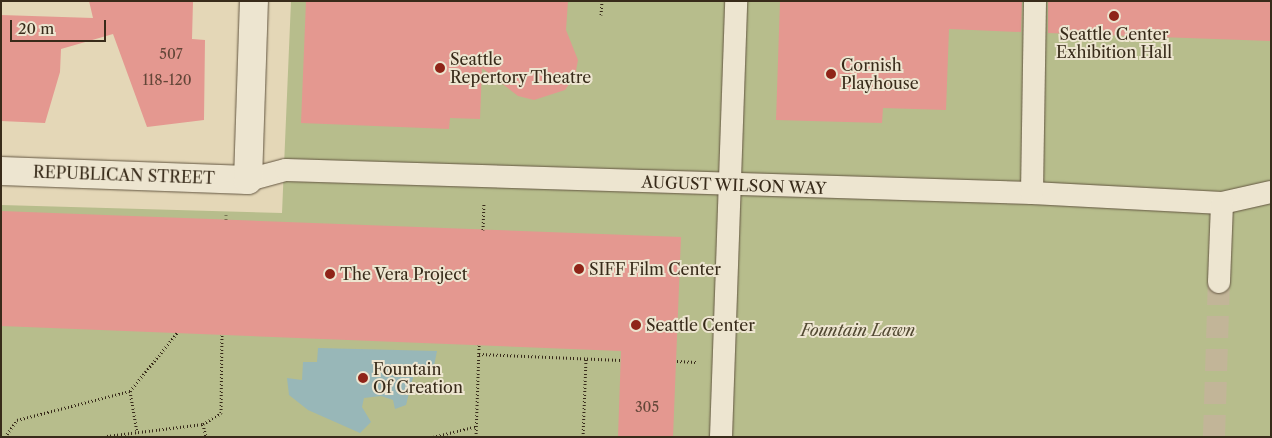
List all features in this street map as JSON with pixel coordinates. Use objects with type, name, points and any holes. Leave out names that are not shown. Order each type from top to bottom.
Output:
[{"type":"street","points":[[248,180],[254,1]]},
{"type":"street","points":[[721,437],[736,1]]},
{"type":"street","points":[[1032,193],[1035,1]]},
{"type":"street","name":"AUGUST WILSON WAY","points":[[248,180],[286,170],[729,186],[1032,193],[1222,203],[1271,192]]},
{"type":"street","name":"REPUBLICAN STREET","points":[[1,171],[248,180]]},
{"type":"street","points":[[1219,282],[1222,203]]},
{"type":"path","points":[[601,15],[602,1]]},
{"type":"path","points":[[5,437],[16,420],[130,391],[177,333]]},
{"type":"path","points":[[107,436],[203,424],[221,412],[222,335]]},
{"type":"path","points":[[476,437],[479,346]]},
{"type":"path","points":[[478,354],[621,360]]},
{"type":"path","points":[[583,437],[586,358]]},
{"type":"path","points":[[130,391],[137,432]]},
{"type":"path","points":[[203,424],[206,437]]},
{"type":"path","points":[[433,437],[477,426]]},
{"type":"green space","name":"Seattle Center","points":[[291,1],[1271,1],[1271,437],[1,437],[1,205],[282,213]]},
{"type":"water","points":[[318,348],[437,351],[433,371],[414,374],[406,405],[395,409],[393,400],[381,396],[364,398],[362,407],[371,422],[360,433],[308,410],[289,395],[287,378],[302,380],[303,362],[317,362]]},
{"type":"building","points":[[89,1],[193,1],[192,39],[205,40],[204,120],[147,127],[113,34],[61,49],[60,72],[45,123],[1,121],[1,15],[93,18]]},
{"type":"building","name":"Seattle Repertory Theatre","points":[[306,1],[568,1],[566,30],[578,60],[575,76],[565,90],[534,100],[518,96],[482,68],[480,119],[450,118],[449,129],[301,123]]},
{"type":"building","name":"Cornish Playhouse","points":[[780,1],[1022,1],[1021,32],[949,29],[946,110],[883,108],[882,123],[776,120]]},
{"type":"building","name":"Seattle Center Exhibition Hall","points":[[1271,1],[1271,41],[1048,33],[1048,2]]},
{"type":"building","points":[[1,211],[681,237],[673,437],[618,437],[621,351],[1,326]]},
{"type":"tunnel","points":[[1214,437],[1219,282]]},
{"type":"place","name":"Seattle Center Exhibition Hall","points":[[1114,16]]},
{"type":"place","name":"Seattle Repertory Theatre","points":[[440,68]]},
{"type":"place","name":"Cornish Playhouse","points":[[831,74]]},
{"type":"place","name":"SIFF Film Center","points":[[579,269]]},
{"type":"place","name":"The Vera Project","points":[[330,274]]},
{"type":"place","name":"Seattle Center","points":[[636,325]]},
{"type":"place","name":"Fountain Of Creation","points":[[363,378]]},
{"type":"park label","name":"Fountain Lawn","points":[[858,330]]}]
